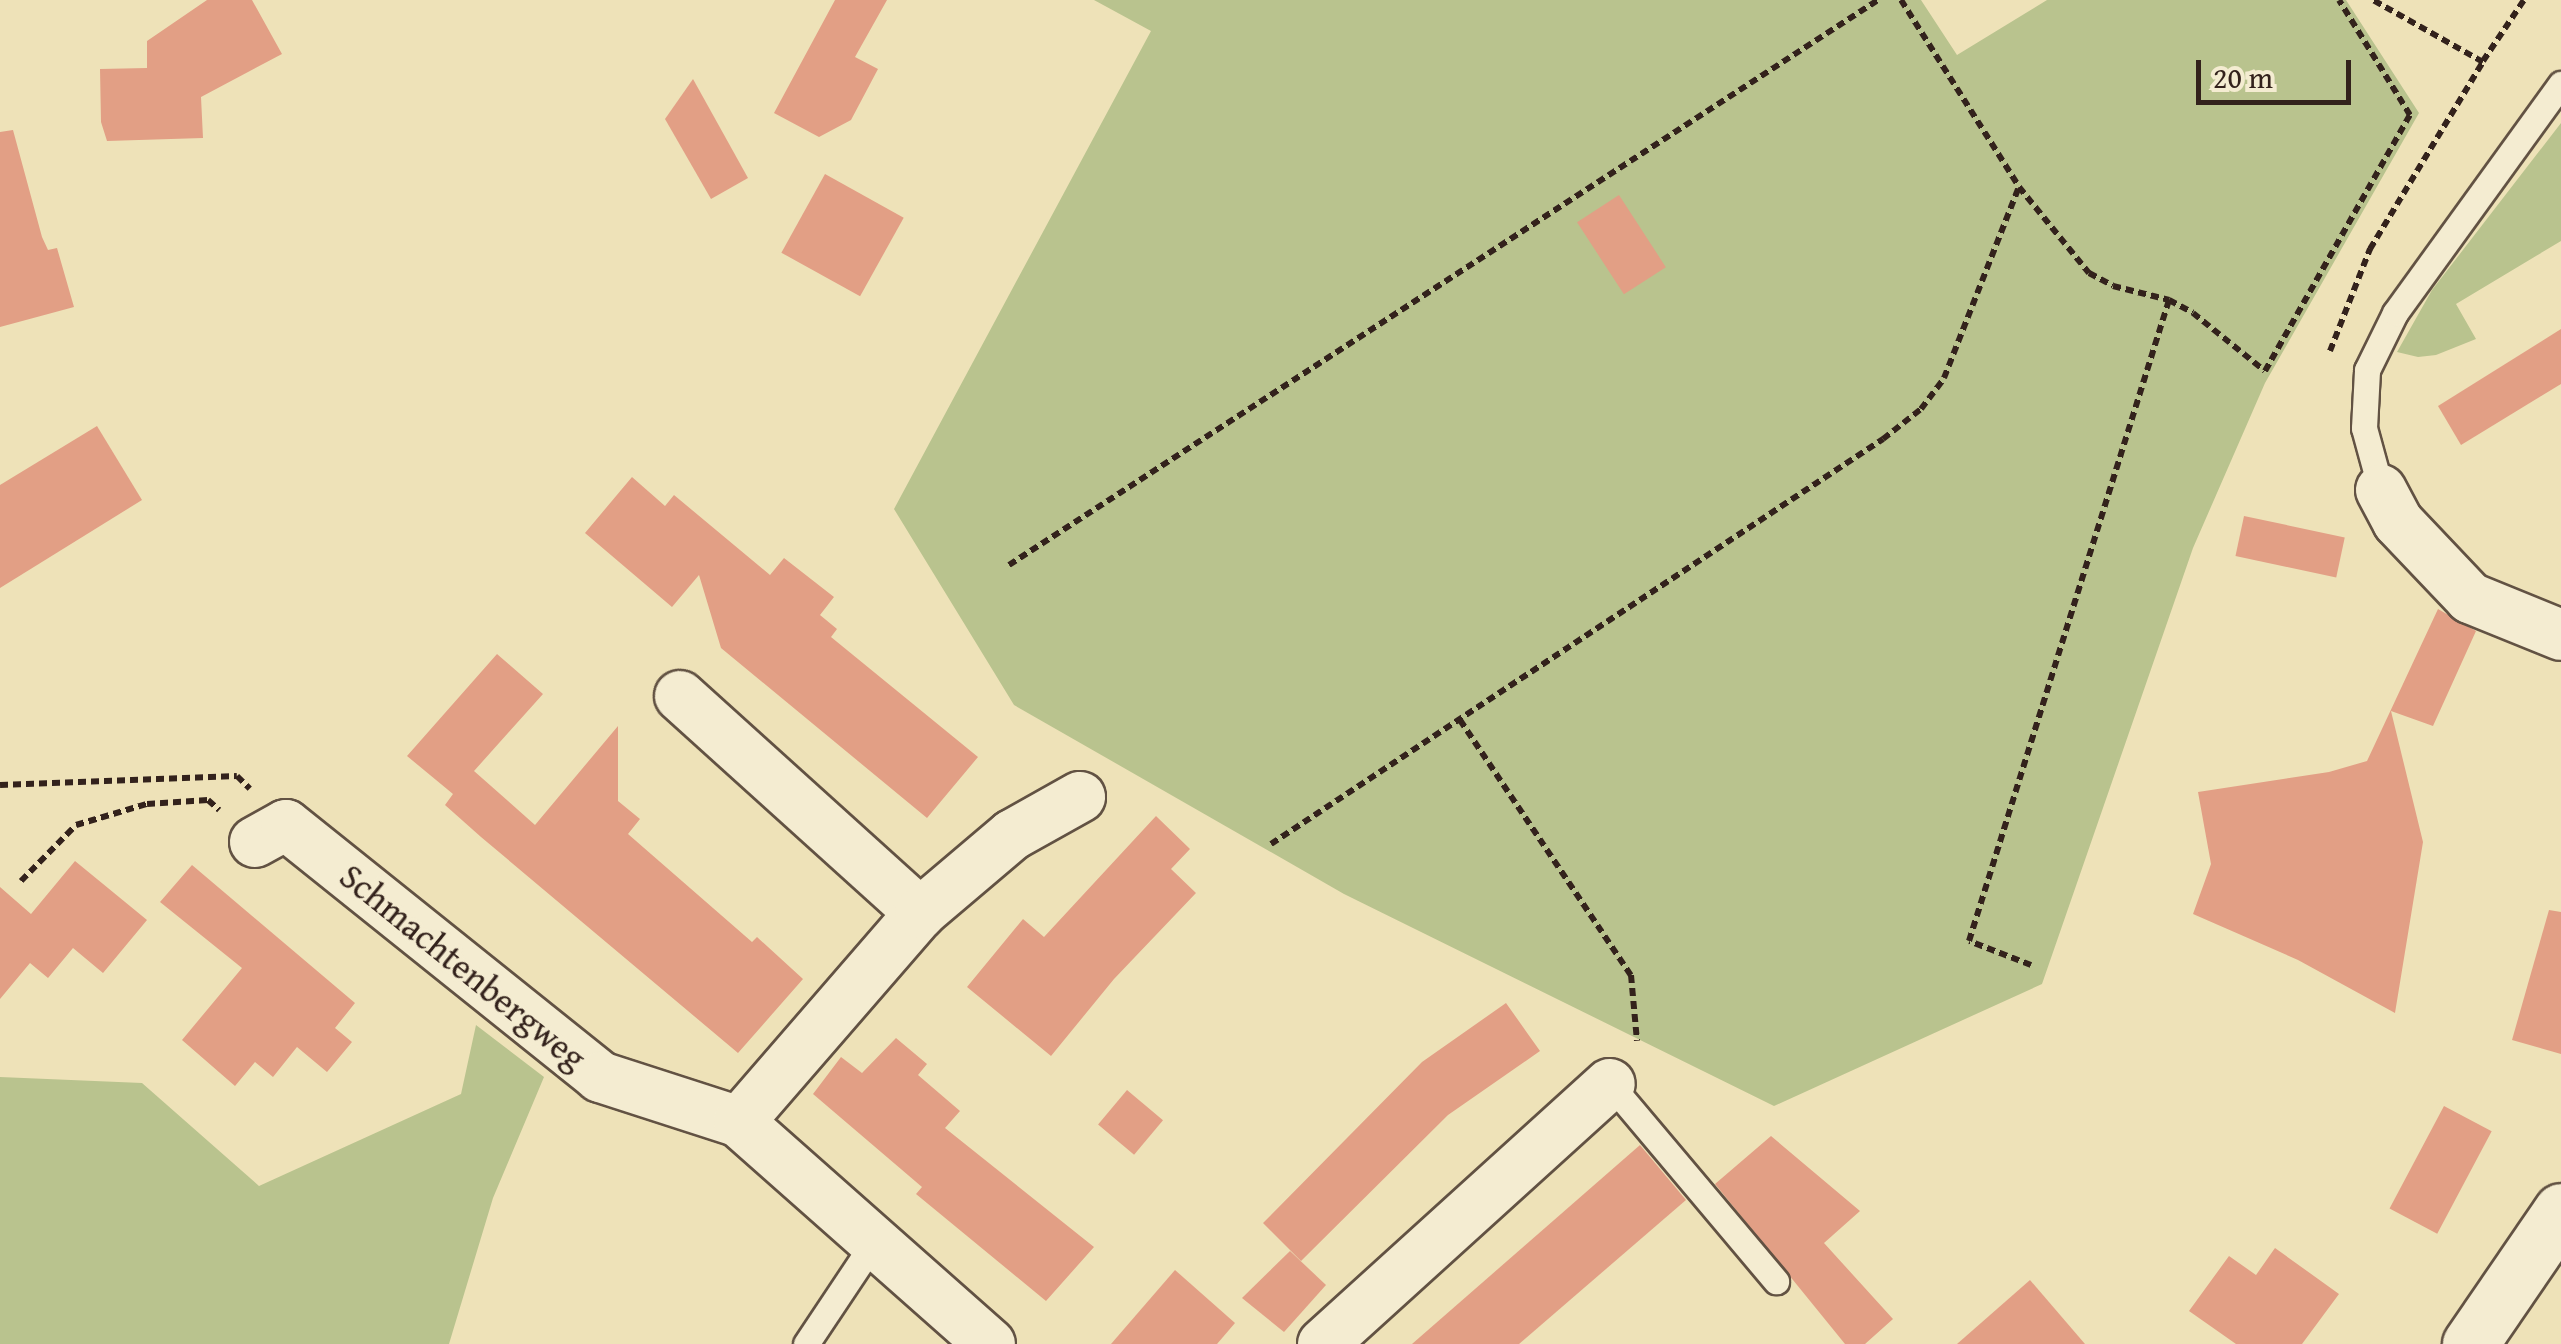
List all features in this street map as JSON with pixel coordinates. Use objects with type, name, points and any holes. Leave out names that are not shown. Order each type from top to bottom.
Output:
[{"type":"main road","points":[[2470,1344],[2561,1211]]},
{"type":"street","points":[[2380,490],[2398,522],[2470,598],[2561,635]]},
{"type":"street","points":[[680,696],[920,913]]},
{"type":"street","points":[[739,1122],[920,913],[1012,834],[1080,797]]},
{"type":"street","name":"Schmachtenbergweg","points":[[255,842],[286,825],[600,1077],[739,1122],[990,1344]]},
{"type":"street","points":[[1323,1344],[1610,1084]]},
{"type":"lane","points":[[2380,490],[2364,428],[2367,370],[2394,312],[2561,84]]},
{"type":"lane","points":[[1610,1084],[1776,1282]]},
{"type":"lane","points":[[806,1344],[874,1242]]},
{"type":"path","points":[[1009,565],[1878,0]]},
{"type":"path","points":[[1902,0],[2018,187],[2088,273],[2113,286],[2168,300],[2193,313],[2265,371],[2410,115],[2339,0]]},
{"type":"path","points":[[2373,0],[2483,62]]},
{"type":"path","points":[[2333,340],[2370,249],[2524,0]]},
{"type":"path","points":[[1272,844],[1883,439],[1921,409],[1944,378],[2018,187]]},
{"type":"path","points":[[2031,966],[1969,941],[2168,300]]},
{"type":"path","points":[[1460,720],[1632,976],[1637,1046],[1610,1084]]},
{"type":"path","points":[[0,785],[237,776]]},
{"type":"path","points":[[22,881],[76,825],[148,804],[208,800],[255,842]]},
{"type":"green space","points":[[1094,0],[1921,0],[1957,55],[2047,0],[2346,0],[2419,113],[2265,383],[2193,548],[2042,984],[1774,1106],[1344,894],[1014,705],[894,509],[1151,31]]},
{"type":"green space","points":[[2561,123],[2561,241],[2456,304],[2476,339],[2436,355],[2418,357],[2397,352],[2432,290]]},
{"type":"green space","points":[[476,1025],[544,1077],[493,1198],[449,1344],[0,1344],[0,1077],[142,1083],[259,1186],[461,1094]]},
{"type":"building","points":[[207,0],[252,0],[282,54],[201,97],[203,138],[107,141],[101,122],[100,69],[147,68],[147,41]]},
{"type":"building","points":[[835,0],[887,0],[855,57],[878,69],[851,120],[819,137],[774,113]]},
{"type":"building","points":[[693,79],[748,178],[711,199],[665,119]]},
{"type":"building","points":[[13,130],[42,237],[48,250],[57,248],[74,307],[0,327],[0,132]]},
{"type":"building","points":[[825,174],[904,218],[860,296],[781,253]]},
{"type":"building","points":[[1619,195],[1666,267],[1624,294],[1577,222]]},
{"type":"building","points":[[2561,329],[2561,384],[2461,445],[2438,406]]},
{"type":"building","points":[[97,426],[142,500],[0,588],[0,485]]},
{"type":"building","points":[[632,477],[665,506],[674,495],[770,575],[784,558],[834,597],[820,615],[837,629],[831,637],[978,757],[927,818],[721,648],[699,575],[672,607],[585,533]]},
{"type":"building","points":[[2244,516],[2345,537],[2336,578],[2235,556]]},
{"type":"building","points":[[2438,609],[2476,631],[2433,726],[2391,711],[2423,842],[2395,1013],[2298,960],[2193,914],[2211,864],[2198,792],[2329,772],[2367,761]]},
{"type":"building","points":[[497,654],[543,694],[474,771],[535,825],[618,726],[618,801],[640,819],[628,834],[752,942],[757,937],[803,979],[738,1053],[445,805],[453,794],[407,756]]},
{"type":"building","points":[[1156,816],[1190,849],[1171,869],[1196,893],[1114,979],[1051,1056],[967,987],[1023,919],[1044,937]]},
{"type":"building","points":[[75,861],[147,920],[103,973],[73,948],[48,978],[30,963],[0,999],[0,887],[31,914]]},
{"type":"building","points":[[192,865],[355,1003],[335,1028],[352,1042],[327,1072],[297,1047],[273,1077],[255,1062],[235,1086],[182,1040],[242,968],[160,902]]},
{"type":"building","points":[[2549,910],[2561,912],[2561,1054],[2512,1040]]},
{"type":"building","points":[[1506,1003],[1540,1051],[1448,1115],[1301,1261],[1263,1223],[1422,1062]]},
{"type":"building","points":[[896,1038],[927,1064],[918,1075],[960,1111],[945,1128],[1094,1247],[1046,1301],[916,1194],[922,1187],[813,1094],[841,1057],[862,1073]]},
{"type":"building","points":[[1127,1090],[1163,1120],[1134,1155],[1098,1124]]},
{"type":"building","points":[[2444,1106],[2492,1131],[2437,1234],[2390,1208]]},
{"type":"building","points":[[1771,1136],[1860,1211],[1824,1243],[1893,1319],[1865,1344],[1845,1344],[1715,1184]]},
{"type":"building","points":[[1640,1145],[1686,1200],[1519,1344],[1412,1344]]},
{"type":"building","points":[[2275,1248],[2339,1294],[2302,1344],[2236,1344],[2189,1311],[2229,1256],[2256,1275]]},
{"type":"building","points":[[1290,1251],[1326,1285],[1284,1332],[1242,1298]]},
{"type":"building","points":[[1175,1270],[1235,1323],[1217,1344],[1111,1344]]},
{"type":"building","points":[[2030,1280],[2085,1344],[1957,1344]]}]
